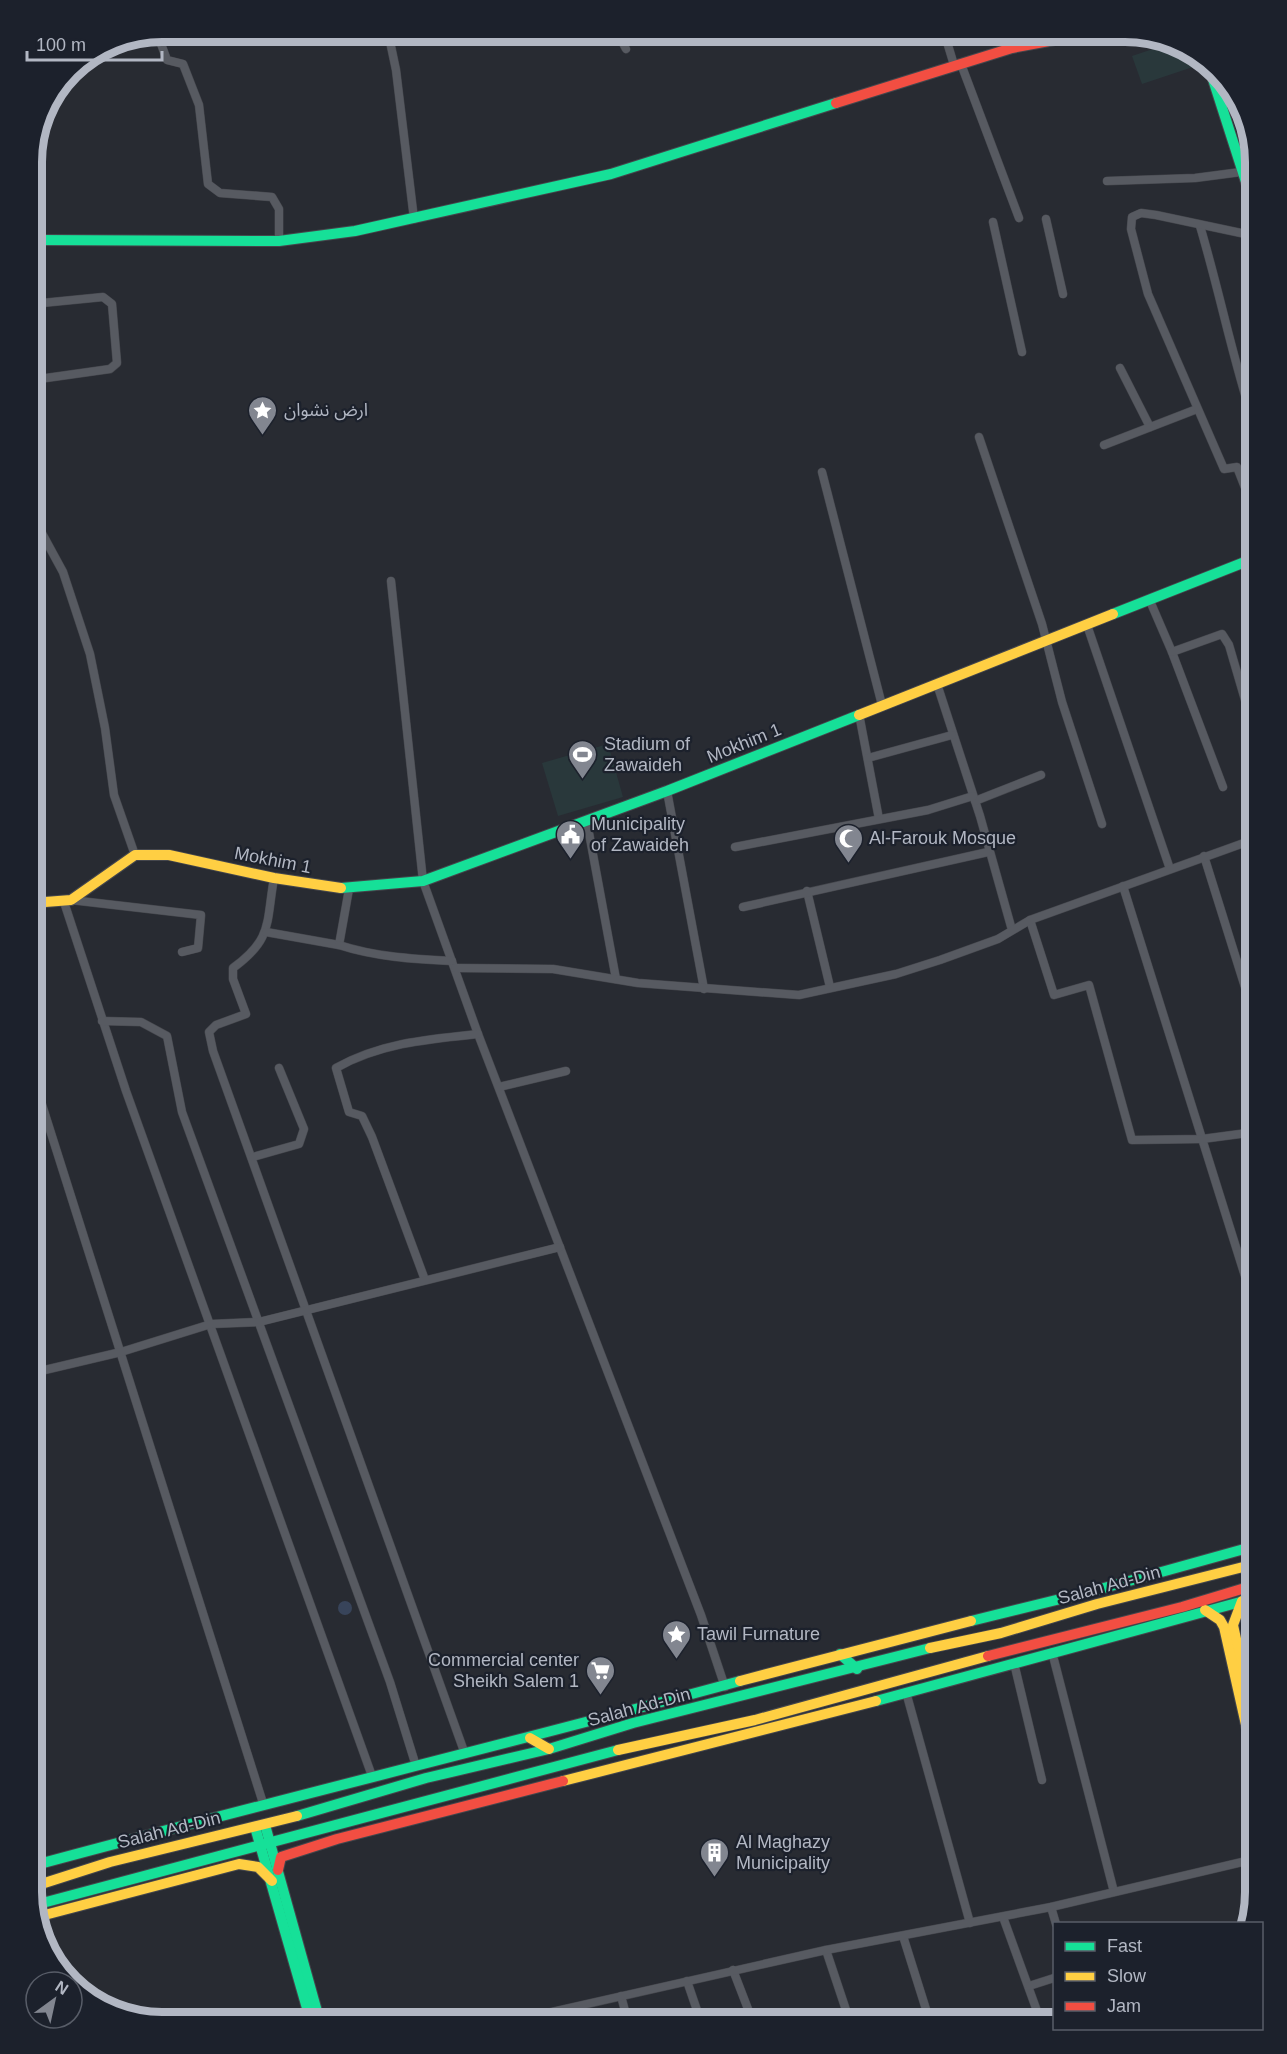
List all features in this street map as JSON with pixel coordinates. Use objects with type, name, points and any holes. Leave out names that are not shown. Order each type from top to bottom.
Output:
[{"type":"main road","points":[[42,240],[279,241],[355,231],[622,171],[1024,42]]},
{"type":"main road","points":[[1214,82],[1245,182]]},
{"type":"main road","name":"Mokhim 1","points":[[135,855],[169,855],[274,878],[349,889],[423,881],[587,822],[1044,641],[1150,602],[1245,563]]},
{"type":"main road","points":[[42,902],[68,901],[135,855]]},
{"type":"main road","points":[[42,1863],[263,1803],[530,1738],[840,1654],[1093,1591],[1245,1549]]},
{"type":"main road","name":"Salah Ad-Din","points":[[42,1884],[110,1862],[260,1826],[426,1779],[549,1749],[633,1723],[857,1669],[939,1646],[1001,1633],[1097,1604],[1245,1567]]},
{"type":"main road","points":[[1197,1580],[1204,1588],[1203,1606]]},
{"type":"main road","name":"Salah Ad-Din","points":[[43,1909],[266,1843],[647,1742],[755,1720],[1000,1653],[1203,1606],[1245,1589]]},
{"type":"main road","points":[[278,1870],[282,1857],[338,1839],[474,1802],[755,1734],[1014,1663],[1203,1606],[1245,1600]]},
{"type":"main road","points":[[1242,1601],[1233,1625],[1245,1678]]},
{"type":"main road","points":[[1203,1606],[1220,1620],[1224,1627],[1245,1718]]},
{"type":"main road","points":[[1000,1653],[1001,1633]]},
{"type":"main road","points":[[840,1654],[857,1669]]},
{"type":"main road","points":[[530,1738],[549,1749]]},
{"type":"main road","points":[[260,1826],[278,1870],[317,2012]]},
{"type":"main road","points":[[266,1843],[272,1881],[308,2012]]},
{"type":"main road","points":[[43,1910],[238,1864],[258,1867],[272,1881]]},
{"type":"street","points":[[160,42],[167,60],[183,64],[199,105],[208,184],[220,193],[272,197],[279,209],[279,241]]},
{"type":"street","points":[[390,42],[396,70],[414,219]]},
{"type":"street","points":[[622,42],[626,49]]},
{"type":"street","points":[[948,42],[1019,218]]},
{"type":"street","points":[[1236,150],[1244,148]]},
{"type":"street","points":[[1107,181],[1195,178],[1241,172]]},
{"type":"street","points":[[1245,234],[1141,213],[1132,218],[1131,229],[1148,294],[1224,469],[1237,467],[1245,486]]},
{"type":"street","points":[[1046,219],[1063,294]]},
{"type":"street","points":[[993,222],[1022,352]]},
{"type":"street","points":[[1200,226],[1223,303],[1230,346],[1245,393]]},
{"type":"street","points":[[42,303],[103,297],[112,304],[117,363],[110,369],[42,379]]},
{"type":"street","points":[[1120,368],[1150,427]]},
{"type":"street","points":[[1104,445],[1197,409]]},
{"type":"street","points":[[979,437],[1042,624],[1044,641],[1102,824]]},
{"type":"street","points":[[822,472],[882,705]]},
{"type":"street","points":[[42,533],[63,572],[90,654],[105,728],[114,795],[135,855]]},
{"type":"street","points":[[391,581],[423,881],[478,1034],[701,1615],[725,1686]]},
{"type":"street","points":[[1150,602],[1172,652],[1223,788]]},
{"type":"street","points":[[1087,625],[1170,869]]},
{"type":"street","points":[[1172,652],[1222,634],[1229,645],[1245,698]]},
{"type":"street","points":[[937,684],[974,798],[1012,930]]},
{"type":"street","points":[[859,714],[879,819]]},
{"type":"street","points":[[868,758],[952,735]]},
{"type":"street","points":[[735,847],[928,810],[974,798],[1041,775]]},
{"type":"street","points":[[667,791],[704,989]]},
{"type":"street","points":[[587,822],[616,979]]},
{"type":"street","points":[[266,932],[339,945],[361,952],[453,965],[553,969],[704,989],[799,994],[896,974],[940,960],[998,939],[1030,920],[1245,843]]},
{"type":"street","points":[[743,907],[988,852]]},
{"type":"street","points":[[1204,856],[1245,985]]},
{"type":"street","points":[[274,878],[266,932],[255,952],[233,968],[233,979],[246,1014],[216,1025],[209,1032],[213,1051],[253,1157],[465,1754]]},
{"type":"street","points":[[1123,886],[1245,1274]]},
{"type":"street","points":[[339,945],[349,889]]},
{"type":"street","points":[[807,891],[830,987]]},
{"type":"street","points":[[182,952],[198,948],[201,915],[68,901],[102,1021],[372,1776]]},
{"type":"street","points":[[1030,920],[1054,995],[1089,986],[1132,1140],[1202,1139],[1245,1133]]},
{"type":"street","points":[[102,1021],[141,1022],[167,1036],[182,1112],[390,1682],[416,1766]]},
{"type":"street","points":[[425,1280],[372,1137],[362,1116],[349,1112],[336,1068],[355,1057],[414,1040],[478,1034]]},
{"type":"street","points":[[253,1157],[300,1144],[304,1129],[279,1068]]},
{"type":"street","points":[[499,1087],[566,1071]]},
{"type":"street","points":[[42,1104],[263,1803]]},
{"type":"street","points":[[42,1371],[122,1352],[211,1324],[259,1322],[560,1247]]},
{"type":"street","points":[[1052,1652],[1114,1892]]},
{"type":"street","points":[[1014,1663],[1042,1780]]},
{"type":"street","points":[[906,1692],[970,1923]]},
{"type":"street","points":[[551,2012],[826,1950],[1051,1907],[1245,1862]]},
{"type":"street","points":[[1051,1907],[1056,1922]]},
{"type":"street","points":[[1004,1917],[1038,2012]]},
{"type":"street","points":[[903,1936],[927,2012]]},
{"type":"street","points":[[826,1950],[847,2012]]},
{"type":"street","points":[[733,1971],[749,2012]]},
{"type":"street","points":[[1029,1986],[1053,1978]]},
{"type":"street","points":[[687,1981],[698,2012]]},
{"type":"street","points":[[621,1996],[625,2012]]},
{"type":"shaded area","points":[[1159,47],[1191,61],[1193,67],[1142,84],[1132,56]]},
{"type":"shaded area","name":"Stadium of Zawaideh","points":[[608,744],[623,797],[558,816],[542,763]]},
{"type":"water","points":[[345,1601],[350,1603],[352,1608],[350,1613],[345,1615],[340,1613],[338,1608],[340,1603]]},
{"type":"traffic: fast","points":[[1214,82],[1245,179]]},
{"type":"traffic: fast","points":[[42,240],[279,241],[355,231],[611,174],[836,103]]},
{"type":"traffic: fast","points":[[1113,614],[1245,562]]},
{"type":"traffic: fast","points":[[341,888],[423,881],[667,791],[859,715]]},
{"type":"traffic: fast","points":[[971,1621],[1093,1591],[1245,1549]]},
{"type":"traffic: fast","points":[[876,1701],[1245,1601]]},
{"type":"traffic: fast","points":[[297,1816],[426,1778],[549,1749],[633,1723],[930,1648]]},
{"type":"traffic: fast","points":[[840,1654],[857,1669]]},
{"type":"traffic: fast","points":[[42,1863],[740,1681]]},
{"type":"traffic: fast","points":[[43,1903],[618,1750]]},
{"type":"traffic: fast","points":[[265,1825],[317,2012]]},
{"type":"traffic: fast","points":[[255,1827],[308,2012]]},
{"type":"traffic: slow","points":[[859,715],[1113,614]]},
{"type":"traffic: slow","points":[[42,902],[71,900],[135,855],[169,855],[274,878],[341,888]]},
{"type":"traffic: slow","points":[[930,1648],[1001,1633],[1097,1604],[1245,1567]]},
{"type":"traffic: slow","points":[[1242,1601],[1233,1625],[1245,1681]]},
{"type":"traffic: slow","points":[[1205,1610],[1220,1620],[1224,1627],[1245,1720]]},
{"type":"traffic: slow","points":[[740,1681],[971,1621]]},
{"type":"traffic: slow","points":[[618,1750],[755,1720],[988,1656]]},
{"type":"traffic: slow","points":[[563,1781],[876,1701]]},
{"type":"traffic: slow","points":[[530,1738],[549,1749]]},
{"type":"traffic: slow","points":[[42,1884],[110,1862],[297,1816]]},
{"type":"traffic: slow","points":[[44,1915],[239,1864],[258,1867],[272,1881]]},
{"type":"traffic: jam","points":[[836,103],[1012,48],[1044,42]]},
{"type":"traffic: jam","points":[[988,1656],[1182,1607],[1245,1588]]},
{"type":"traffic: jam","points":[[278,1870],[281,1857],[337,1839],[563,1781]]},
{"type":"place","name":"ارض نشوان","points":[[263,436]]},
{"type":"place","name":"Stadium of Zawaideh","points":[[583,780]]},
{"type":"place","name":"Municipality of Zawaideh","points":[[570,860]]},
{"type":"place","name":"Al-Farouk Mosque","points":[[848,864]]},
{"type":"place","name":"Tawil Furnature","points":[[676,1660]]},
{"type":"place","name":"Commercial center Sheikh Salem 1","points":[[600,1696]]},
{"type":"place","name":"Al Maghazy Municipality","points":[[715,1878]]}]
